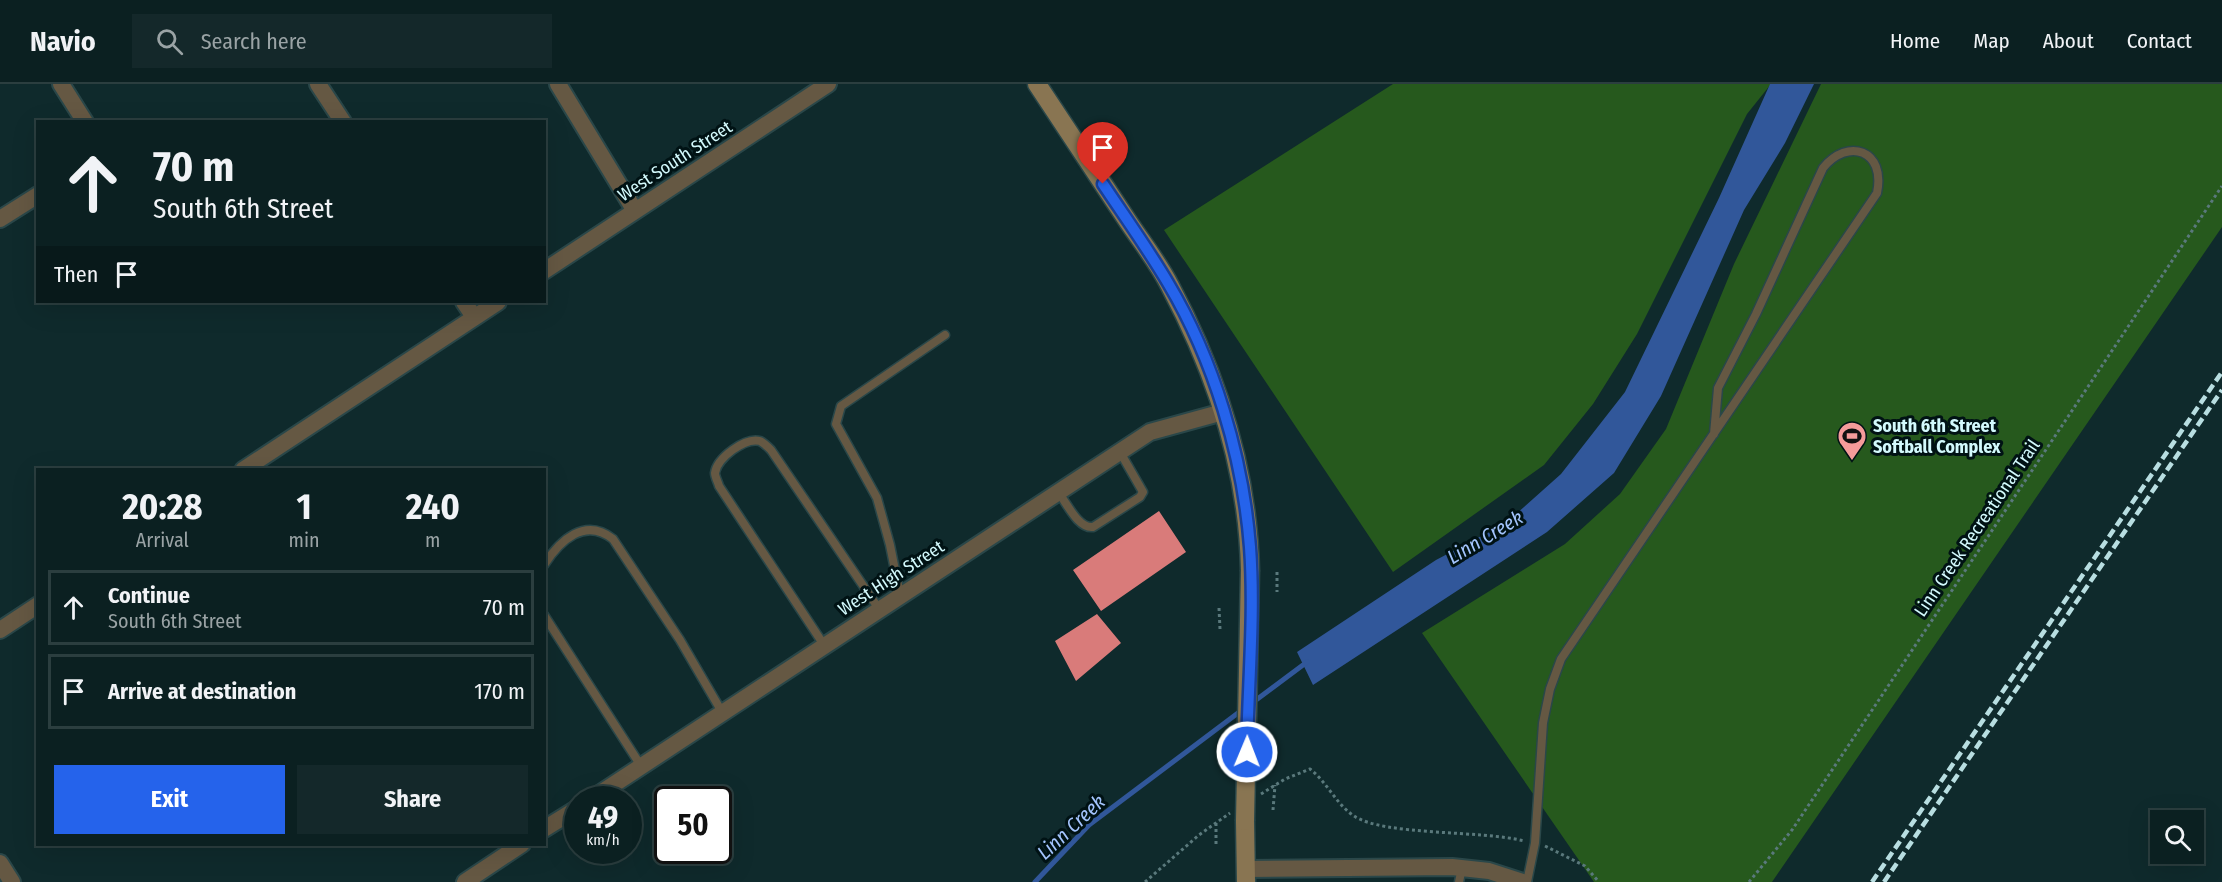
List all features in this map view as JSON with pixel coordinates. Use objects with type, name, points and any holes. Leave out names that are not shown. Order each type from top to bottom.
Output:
[{"type":"main road","points":[[1037,84],[1169,284],[1202,351],[1223,412],[1239,474],[1250,546],[1242,814],[1246,875]]},
{"type":"street","points":[[61,84],[85,120]]},
{"type":"street","points":[[318,84],[343,120]]},
{"type":"street","points":[[558,84],[635,211]]},
{"type":"street","name":"West South Street","points":[[546,270],[828,84]]},
{"type":"street","points":[[0,219],[36,196]]},
{"type":"street","points":[[465,303],[474,317]]},
{"type":"street","points":[[246,468],[496,303]]},
{"type":"street","name":"West High Street","points":[[611,786],[1150,432],[1223,412]]},
{"type":"street","points":[[0,630],[36,606]]},
{"type":"street","points":[[546,829],[564,817]]},
{"type":"street","points":[[465,882],[519,846]]},
{"type":"street","points":[[0,863],[12,882]]},
{"type":"street","points":[[1246,875],[1369,871],[1460,875],[1489,871],[1525,882]]},
{"type":"lane","points":[[1525,882],[1536,843],[1543,723],[1550,689],[1562,659],[1877,193],[1878,167],[1871,157],[1860,151],[1845,151],[1832,157],[1822,168],[1756,314],[1718,388],[1714,434]]},
{"type":"lane","points":[[900,595],[891,545],[877,498],[836,424],[841,406],[945,335]]},
{"type":"lane","points":[[824,645],[719,486],[715,474],[719,463],[738,447],[752,441],[762,442],[771,450],[879,609]]},
{"type":"lane","points":[[1058,492],[1081,524],[1087,528],[1093,527],[1131,503],[1143,492],[1120,452]]},
{"type":"lane","points":[[546,562],[553,552],[571,537],[586,529],[601,530],[613,539],[680,640],[722,712]]},
{"type":"lane","points":[[546,618],[641,766]]},
{"type":"path","name":"Linn Creek Recreational Trail","points":[[1749,882],[1792,830],[2222,186]]},
{"type":"path","points":[[1277,572],[1277,592]]},
{"type":"path","points":[[1219,608],[1220,629]]},
{"type":"path","points":[[1256,797],[1275,785],[1310,769],[1323,778],[1334,796],[1354,816],[1378,826],[1503,835],[1536,843],[1552,848],[1585,866],[1599,882]]},
{"type":"path","points":[[1273,810],[1275,785]]},
{"type":"path","points":[[1145,882],[1216,823],[1242,814]]},
{"type":"path","points":[[1216,823],[1216,847]]},
{"type":"green space","points":[[1393,84],[1771,84],[1747,114],[1637,334],[1593,404],[1544,465],[1393,572],[1164,230]]},
{"type":"green space","name":"South 6th Street Softball Complex","points":[[1821,84],[2222,84],[2222,227],[1772,882],[1594,882],[1422,633],[1565,544],[1620,494],[1666,429],[1734,264]]},
{"type":"water","points":[[1770,84],[1814,84],[1785,143],[1744,210],[1661,396],[1614,473],[1547,532],[1313,685],[1297,652],[1436,560],[1506,523],[1561,474],[1625,392],[1719,198]]},
{"type":"building","points":[[1159,511],[1186,552],[1101,611],[1073,570]]},
{"type":"building","points":[[1097,614],[1121,643],[1076,681],[1055,641]]},
{"type":"waterway","name":"Linn Creek","points":[[1252,703],[1307,662]]},
{"type":"waterway","name":"Linn Creek","points":[[1035,882],[1089,825],[1242,710]]},
{"type":"railway","points":[[1872,882],[2222,372]]},
{"type":"railway","points":[[1884,882],[2222,390]]},
{"type":"place","name":"South 6th Street Softball Complex","points":[[1852,462]]},
{"type":"route","points":[[1103,184],[1169,284],[1202,351],[1223,412],[1239,474],[1250,546],[1247,752]]}]
